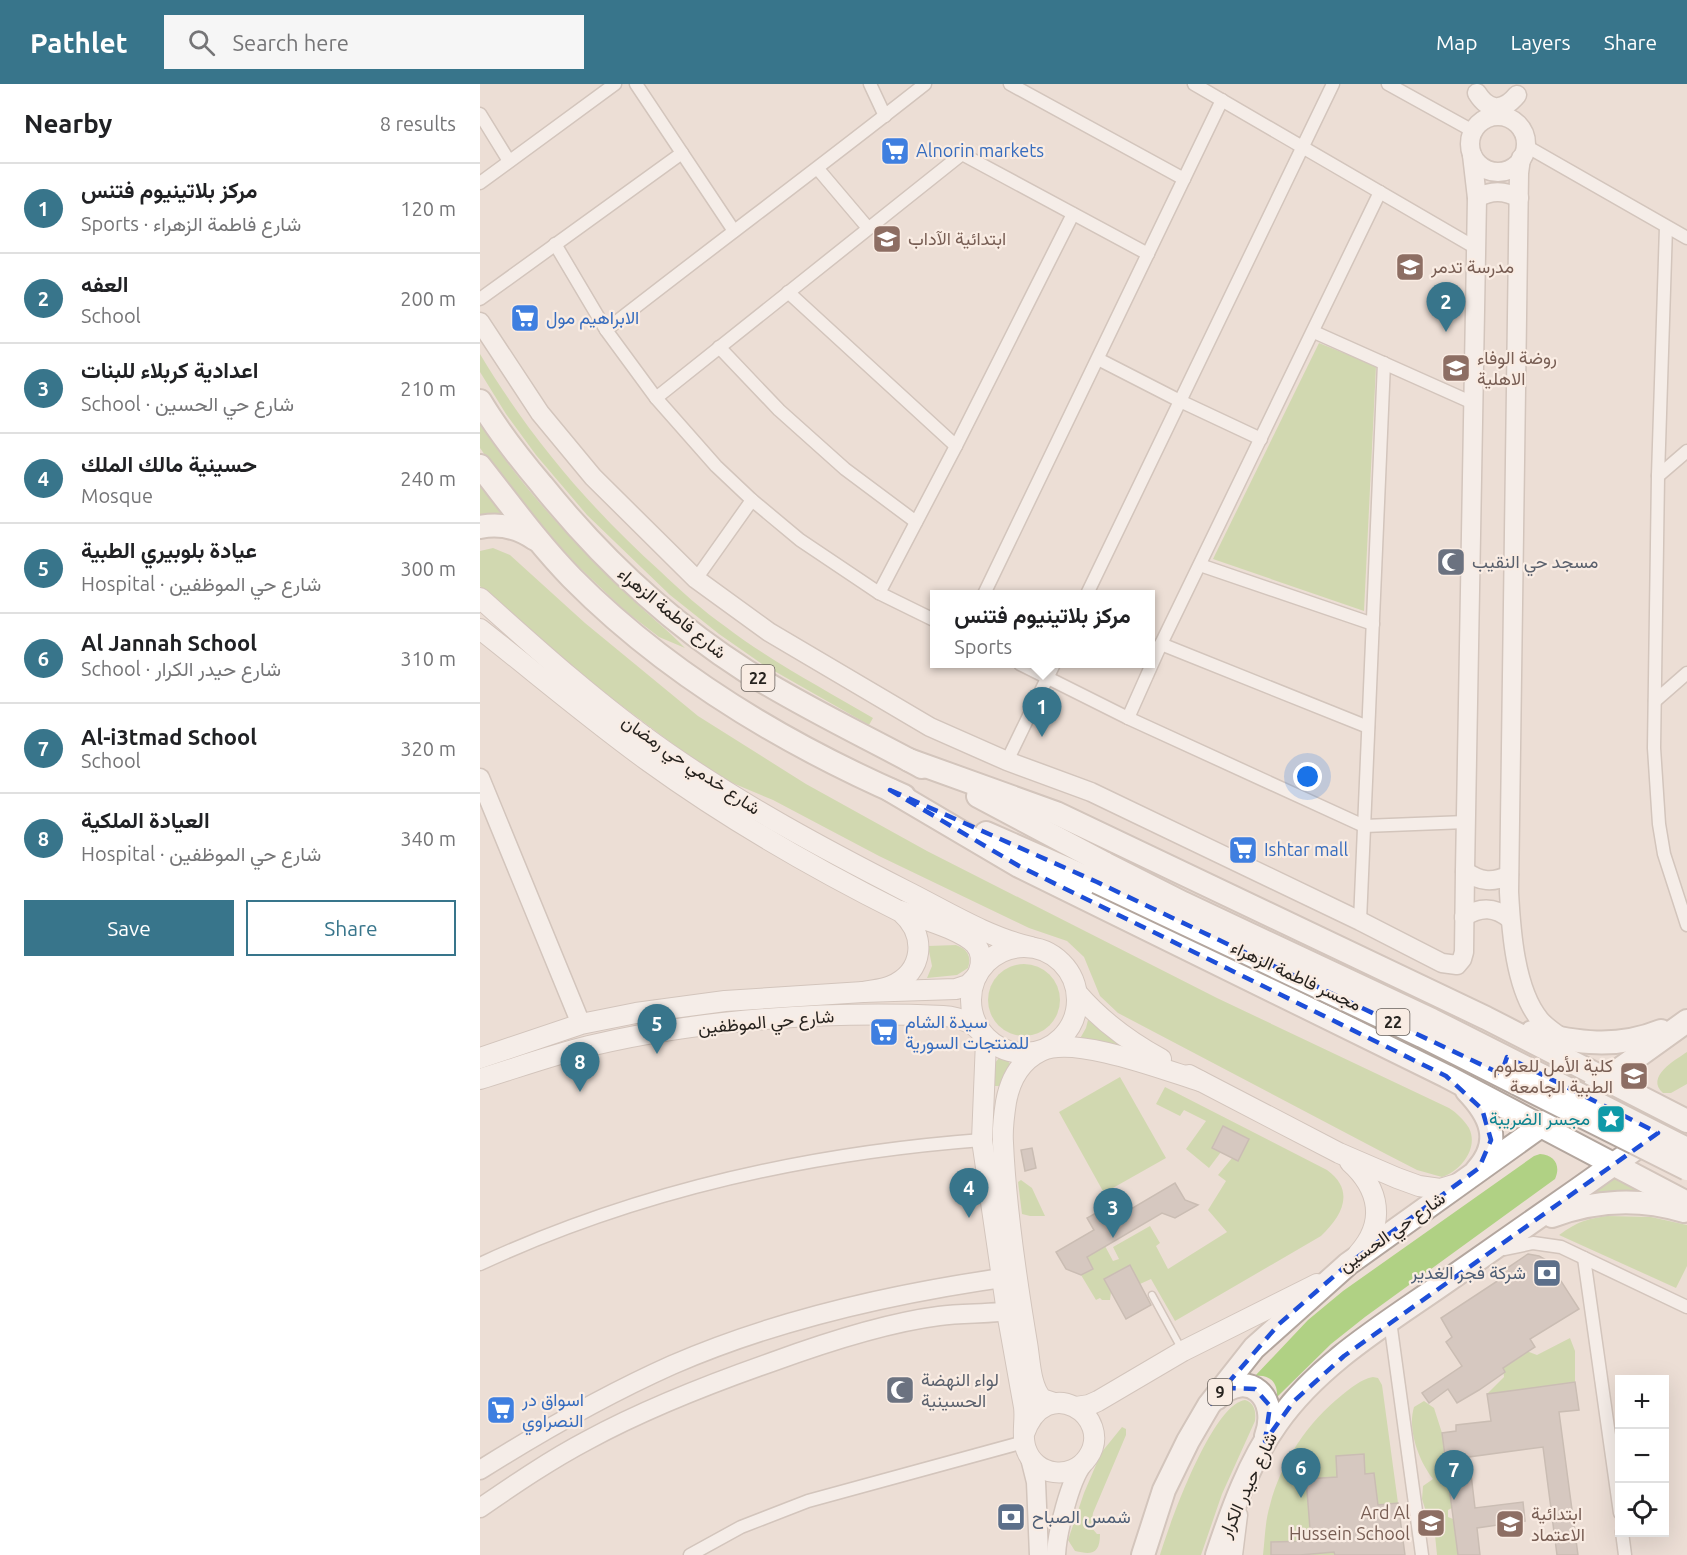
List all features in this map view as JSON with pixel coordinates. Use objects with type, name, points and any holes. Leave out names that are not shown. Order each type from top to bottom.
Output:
[{"type":"highway","name":"شارع فاطمة الزهراء","points":[[480,401],[508,444],[563,511],[652,602],[714,650],[820,714],[909,760],[1102,873]]},
{"type":"highway","name":"شارع فاطمة الزهراء","points":[[480,466],[540,542],[572,578],[629,630],[700,684],[732,705],[795,742],[890,790],[1102,873]]},
{"type":"highway","points":[[480,527],[512,527],[540,542]]},
{"type":"highway","points":[[909,760],[1056,813],[1485,1018],[1685,1117]]},
{"type":"highway","points":[[890,790],[1019,867],[1446,1076],[1687,1203]]},
{"type":"highway","name":"مجسر فاطمة الزهراء","points":[[1102,873],[1183,903],[1443,1025],[1687,1149]]},
{"type":"highway","name":"مجسر فاطمة الزهراء","points":[[1102,873],[1687,1169]]},
{"type":"highway","points":[[1485,1018],[1566,1040],[1597,1044],[1625,1042],[1653,1034],[1687,1020]]},
{"type":"highway","points":[[1446,1076],[1467,1083],[1482,1082],[1490,1080],[1501,1069],[1507,1055],[1506,1040],[1498,1027],[1485,1018]]},
{"type":"highway","name":"شارع حي الحسين","points":[[1348,1264],[1687,1020]]},
{"type":"highway","points":[[1446,1076],[1461,1085],[1475,1099],[1491,1130],[1491,1140],[1485,1160],[1468,1179]]},
{"type":"highway","points":[[1390,1321],[1648,1140],[1685,1117]]},
{"type":"highway","points":[[1521,1229],[1560,1213],[1596,1204],[1638,1202],[1687,1211]]},
{"type":"highway","name":"9","points":[[1143,1555],[1164,1490],[1188,1441],[1209,1406],[1254,1348],[1348,1264]]},
{"type":"highway","name":"شارع حيدر الكرار","points":[[1217,1555],[1245,1481],[1265,1441],[1294,1401],[1316,1379],[1390,1321]]},
{"type":"highway","points":[[1209,1406],[1230,1388],[1240,1386],[1255,1389],[1270,1406],[1271,1419],[1265,1441]]},
{"type":"main road","points":[[480,322],[540,413],[593,477],[696,579],[768,632],[920,722],[1007,761],[1091,792],[1360,921],[1442,963],[1457,966],[1462,958],[1464,917],[1477,198],[1470,143],[1477,88]]},
{"type":"main road","points":[[1477,88],[1482,101],[1491,106],[1501,107],[1510,103],[1517,90]]},
{"type":"main road","points":[[1517,90],[1523,146],[1519,173],[1510,920],[1528,999],[1544,1024],[1566,1040]]},
{"type":"main road","points":[[1472,155],[1486,169],[1505,170],[1515,166],[1523,146],[1515,122],[1504,116],[1492,116],[1481,121],[1473,130]]},
{"type":"main road","points":[[1477,198],[1498,191],[1519,198]]},
{"type":"main road","name":"شارع خدمي حي رمضان","points":[[480,598],[595,698],[702,777],[807,839],[925,900],[999,937],[1031,947]]},
{"type":"main road","points":[[480,629],[602,726],[692,792],[787,852],[901,912],[909,920],[919,939],[915,962],[901,981],[863,992]]},
{"type":"main road","points":[[480,647],[497,648],[514,655]]},
{"type":"main road","points":[[480,778],[581,1024]]},
{"type":"main road","points":[[1465,871],[1482,880],[1501,879],[1509,874]]},
{"type":"main road","points":[[885,904],[974,943],[981,958],[971,991],[971,1006],[974,1020],[994,1044],[1010,1051],[1027,1053],[1066,1047],[1100,1052],[1141,1061],[1200,1080]]},
{"type":"main road","points":[[1464,917],[1473,911],[1493,909],[1510,920]]},
{"type":"main road","points":[[977,974],[989,960],[1002,952],[1016,947],[1031,947],[1047,952],[1062,962],[1072,976],[1077,993],[1077,1010],[1070,1027],[1059,1040],[1027,1061],[1017,1071],[1009,1089],[1003,1140],[1010,1277]]},
{"type":"main road","name":"شارع حي الموظفين","points":[[480,1058],[581,1024],[636,1012],[706,1003],[863,992],[956,989],[968,985],[977,974]]},
{"type":"main road","points":[[1077,993],[1119,1034],[1143,1049],[1339,1153],[1419,1186],[1440,1189],[1468,1179]]},
{"type":"main road","name":"شارع حي الموظفين","points":[[480,1079],[567,1052],[619,1039],[763,1020],[848,1016],[943,1016],[964,1021],[982,1032]]},
{"type":"main road","points":[[982,1032],[986,1045],[982,1140],[1010,1277],[1026,1445],[1035,1473],[1039,1555]]},
{"type":"main road","points":[[1339,1153],[1364,1175],[1370,1184],[1376,1205],[1374,1227],[1368,1241],[1348,1264]]},
{"type":"main road","name":"شارع حي الحسين","points":[[1076,1407],[1098,1401],[1183,1351],[1293,1298],[1348,1264]]},
{"type":"main road","points":[[480,1470],[542,1432],[621,1389],[672,1365],[741,1339],[813,1316],[870,1302],[1010,1277]]},
{"type":"main road","points":[[480,1508],[541,1467],[587,1440],[644,1412],[750,1370],[814,1347],[877,1329],[939,1316],[1014,1310]]},
{"type":"main road","points":[[1014,1310],[1038,1393],[1045,1401],[1076,1407],[1091,1423],[1094,1433],[1094,1444],[1090,1455],[1076,1476],[1066,1505],[1058,1534],[1056,1555]]},
{"type":"main road","points":[[741,1339],[750,1370]]},
{"type":"main road","points":[[1054,1403],[1040,1409],[1029,1419],[1026,1445],[1043,1469],[1053,1473],[1064,1473],[1083,1464]]},
{"type":"main road","points":[[1233,1555],[1245,1481]]},
{"type":"street","points":[[480,183],[615,84]]},
{"type":"street","points":[[636,84],[734,231]]},
{"type":"street","points":[[870,84],[885,116]]},
{"type":"street","points":[[606,330],[926,84]]},
{"type":"street","points":[[1010,84],[1184,179]]},
{"type":"street","points":[[1194,84],[1476,248]]},
{"type":"street","points":[[1089,590],[1333,84]]},
{"type":"street","points":[[1388,84],[1473,130]]},
{"type":"street","points":[[986,590],[1222,100]]},
{"type":"street","points":[[480,114],[509,161]]},
{"type":"street","points":[[1523,146],[1687,238]]},
{"type":"street","points":[[480,299],[682,153]]},
{"type":"street","points":[[656,398],[962,154],[1148,254]]},
{"type":"street","points":[[818,169],[868,228]]},
{"type":"street","points":[[1155,657],[1380,192]]},
{"type":"street","points":[[879,593],[1073,214]]},
{"type":"street","points":[[1666,227],[1658,476],[1654,748],[1659,824],[1664,854],[1687,925]]},
{"type":"street","points":[[555,244],[606,330],[656,398],[716,466],[800,540],[879,593],[930,618]]},
{"type":"street","points":[[788,292],[956,446]]},
{"type":"street","points":[[1314,332],[1473,403]]},
{"type":"street","points":[[719,347],[779,410],[828,454],[916,522]]},
{"type":"street","points":[[1098,358],[1180,401],[1261,439]]},
{"type":"street","points":[[1360,921],[1384,363]]},
{"type":"street","points":[[1658,476],[1687,451]]},
{"type":"street","points":[[696,579],[752,500]]},
{"type":"street","points":[[1200,565],[1373,624]]},
{"type":"street","points":[[1161,644],[1368,727]]},
{"type":"street","points":[[1029,668],[1128,718],[1364,826],[1466,822]]},
{"type":"street","points":[[1007,761],[1052,668]]},
{"type":"street","points":[[1128,718],[1150,668]]},
{"type":"street","points":[[1655,701],[1687,673]]},
{"type":"street","points":[[480,1264],[570,1227],[704,1184],[842,1155],[982,1140]]},
{"type":"street","points":[[1480,1258],[1507,1248],[1533,1243],[1553,1245],[1687,1307]]},
{"type":"street","points":[[1584,1258],[1616,1483]]},
{"type":"street","points":[[1390,1321],[1422,1555]]},
{"type":"street","points":[[690,1555],[741,1527],[808,1501],[1026,1445]]},
{"type":"street","points":[[1623,1537],[1625,1555]]},
{"type":"lane","points":[[1152,1295],[1183,1351]]},
{"type":"highlighted area","points":[[890,790],[1097,882],[1501,1074],[1507,1057],[1658,1133],[1344,1356],[1294,1401],[1265,1441],[1270,1406],[1255,1389],[1230,1388],[1209,1405],[1279,1324],[1348,1264],[1479,1168],[1491,1140],[1482,1109],[1446,1076],[1019,866]]},
{"type":"green space","points":[[1319,343],[1376,366],[1364,611],[1213,559]]},
{"type":"green space","points":[[480,354],[540,442],[585,496],[634,547],[717,621],[780,664],[873,718],[869,725],[762,664],[719,634],[670,595],[587,515],[536,455],[506,414],[480,372]]},
{"type":"green space","points":[[480,423],[513,470],[550,515],[610,578],[685,648],[659,637],[624,610],[576,564],[531,515],[480,448]]},
{"type":"green space","points":[[480,485],[507,519],[480,518]]},
{"type":"green space","points":[[493,548],[510,555],[585,623],[698,716],[806,784],[927,851],[1217,998],[1449,1108],[1469,1128],[1472,1143],[1466,1158],[1456,1170],[1442,1177],[1417,1170],[1118,1013],[1100,996],[1084,957],[1067,941],[1029,928],[879,856],[773,800],[723,779],[586,679],[492,599],[480,586],[480,551]]},
{"type":"green space","points":[[956,945],[968,954],[968,968],[957,975],[927,978],[932,966],[928,946]]},
{"type":"green space","points":[[1024,964],[1044,970],[1054,980],[1060,1000],[1054,1020],[1044,1030],[1024,1036],[1004,1030],[994,1020],[988,1000],[994,980],[1004,970]]},
{"type":"green space","points":[[1088,1020],[1135,1051],[1078,1042]]},
{"type":"green space","points":[[1687,1052],[1687,1084],[1671,1093],[1663,1093],[1657,1081],[1660,1075],[1669,1064]]},
{"type":"green space","points":[[1005,1057],[1010,1064],[1000,1086],[993,1086],[994,1064],[999,1058]]},
{"type":"green space","points":[[1120,1077],[1166,1158],[1104,1193],[1059,1112]]},
{"type":"green space","points":[[1165,1087],[1327,1170],[1336,1178],[1343,1195],[1340,1212],[1321,1236],[1175,1321],[1151,1279],[1140,1284],[1130,1265],[1104,1279],[1111,1292],[1110,1300],[1100,1298],[1096,1300],[1081,1275],[1093,1269],[1087,1257],[1105,1246],[1113,1261],[1119,1259],[1113,1247],[1150,1226],[1160,1243],[1156,1246],[1168,1269],[1227,1232],[1208,1210],[1226,1181],[1218,1175],[1232,1158],[1238,1161],[1249,1139],[1223,1126],[1212,1147],[1221,1152],[1209,1168],[1186,1149],[1206,1121],[1184,1110],[1180,1116],[1156,1104]]},
{"type":"green space","points":[[1540,1154],[1550,1156],[1555,1162],[1557,1174],[1555,1179],[1365,1317],[1331,1344],[1277,1397],[1276,1387],[1272,1380],[1264,1376],[1255,1376],[1308,1320],[1343,1291]]},
{"type":"green space","points":[[1614,1176],[1647,1195],[1580,1200]]},
{"type":"green space","points":[[1021,1180],[1032,1188],[1045,1216],[1022,1214],[1018,1182]]},
{"type":"green space","points":[[1607,1216],[1651,1217],[1687,1225],[1687,1266],[1676,1288],[1559,1235],[1582,1222]]},
{"type":"green space","points":[[1570,1338],[1575,1351],[1575,1382],[1487,1394],[1504,1377],[1503,1368],[1519,1358],[1524,1350],[1537,1355]]},
{"type":"green space","points":[[1373,1377],[1378,1378],[1382,1385],[1398,1503],[1378,1505],[1374,1474],[1365,1474],[1363,1454],[1336,1456],[1337,1477],[1306,1480],[1312,1553],[1334,1552],[1335,1555],[1300,1555],[1299,1541],[1271,1542],[1271,1555],[1263,1555],[1267,1517],[1275,1489],[1297,1444],[1318,1418],[1342,1395],[1356,1384]]},
{"type":"green space","points":[[1245,1400],[1254,1408],[1255,1421],[1222,1494],[1201,1555],[1160,1555],[1182,1494],[1206,1443],[1232,1407]]},
{"type":"green space","points":[[1424,1401],[1434,1408],[1442,1433],[1452,1508],[1448,1510],[1448,1517],[1453,1519],[1458,1555],[1437,1555],[1435,1535],[1437,1522],[1428,1518],[1422,1499],[1423,1486],[1433,1479],[1416,1445],[1412,1416],[1414,1407]]},
{"type":"green space","points":[[1122,1427],[1126,1429],[1126,1435],[1093,1513],[1091,1527],[1097,1534],[1100,1534],[1097,1549],[1090,1553],[1075,1551],[1068,1540],[1084,1493],[1101,1453]]},
{"type":"building","points":[[1223,1126],[1249,1139],[1238,1161],[1212,1148]]},
{"type":"building","points":[[1032,1148],[1036,1168],[1025,1171],[1021,1150]]},
{"type":"building","points":[[1175,1183],[1185,1200],[1198,1205],[1175,1218],[1162,1213],[1087,1257],[1093,1269],[1081,1275],[1066,1269],[1056,1252],[1094,1230],[1087,1218],[1114,1203],[1121,1215]]},
{"type":"building","points":[[1528,1254],[1548,1261],[1579,1309],[1530,1339],[1535,1347],[1503,1368],[1505,1372],[1479,1390],[1457,1403],[1448,1389],[1429,1403],[1422,1393],[1462,1366],[1446,1342],[1452,1337],[1441,1318],[1499,1280],[1500,1273]]},
{"type":"building","points":[[1130,1265],[1151,1305],[1126,1319],[1104,1279]]},
{"type":"building","points":[[1575,1382],[1579,1410],[1559,1412],[1578,1555],[1557,1555],[1543,1447],[1469,1457],[1475,1508],[1523,1502],[1525,1521],[1477,1528],[1480,1555],[1458,1555],[1442,1433],[1456,1431],[1456,1425],[1491,1421],[1487,1394]]},
{"type":"building","points":[[1364,1454],[1365,1474],[1374,1473],[1378,1505],[1398,1503],[1405,1555],[1335,1555],[1334,1552],[1271,1555],[1271,1542],[1311,1541],[1306,1479],[1337,1477],[1336,1456]]},
{"type":"place","name":"Alnorin markets","points":[[895,151]]},
{"type":"place","name":"ابتدائية الآداب","points":[[887,239]]},
{"type":"place","name":"مدرسة تدمر","points":[[1410,267]]},
{"type":"place","name":"الابراهيم مول","points":[[525,318]]},
{"type":"place","name":"العفه","points":[[1446,332]]},
{"type":"place","name":"روضة الوفاء الاهلية","points":[[1456,368]]},
{"type":"place","name":"مسجد حي النقيب","points":[[1451,562]]},
{"type":"place","name":"مركز بلاتينيوم فتنس","points":[[1042,737]]},
{"type":"place","name":"Ishtar mall","points":[[1243,850]]},
{"type":"place","name":"سيدة الشام للمنتجات السورية","points":[[884,1032]]},
{"type":"place","name":"عيادة بلوبيري الطبية","points":[[657,1054]]},
{"type":"place","name":"كلية الأمل للعلوم الطبية الجامعة","points":[[1634,1076]]},
{"type":"place","name":"العيادة الملكية","points":[[580,1092]]},
{"type":"place","name":"مجسر الضريبة","points":[[1611,1119]]},
{"type":"place","name":"حسينية مالك الملك","points":[[969,1218]]},
{"type":"place","name":"اعدادية كربلاء للبنات","points":[[1113,1238]]},
{"type":"place","name":"شركة فجر الغدير","points":[[1547,1273]]},
{"type":"place","name":"لواء النهضة الحسينية","points":[[900,1390]]},
{"type":"place","name":"اسواق در النصراوي","points":[[501,1410]]},
{"type":"place","name":"Al Jannah School","points":[[1301,1498]]},
{"type":"place","name":"Al-i3tmad School","points":[[1454,1500]]},
{"type":"place","name":"شمس الصباح","points":[[1011,1517]]},
{"type":"place","name":"Ard Al Hussein School","points":[[1431,1523]]},
{"type":"place","name":"ابتدائية الاعتماد","points":[[1510,1524]]}]
